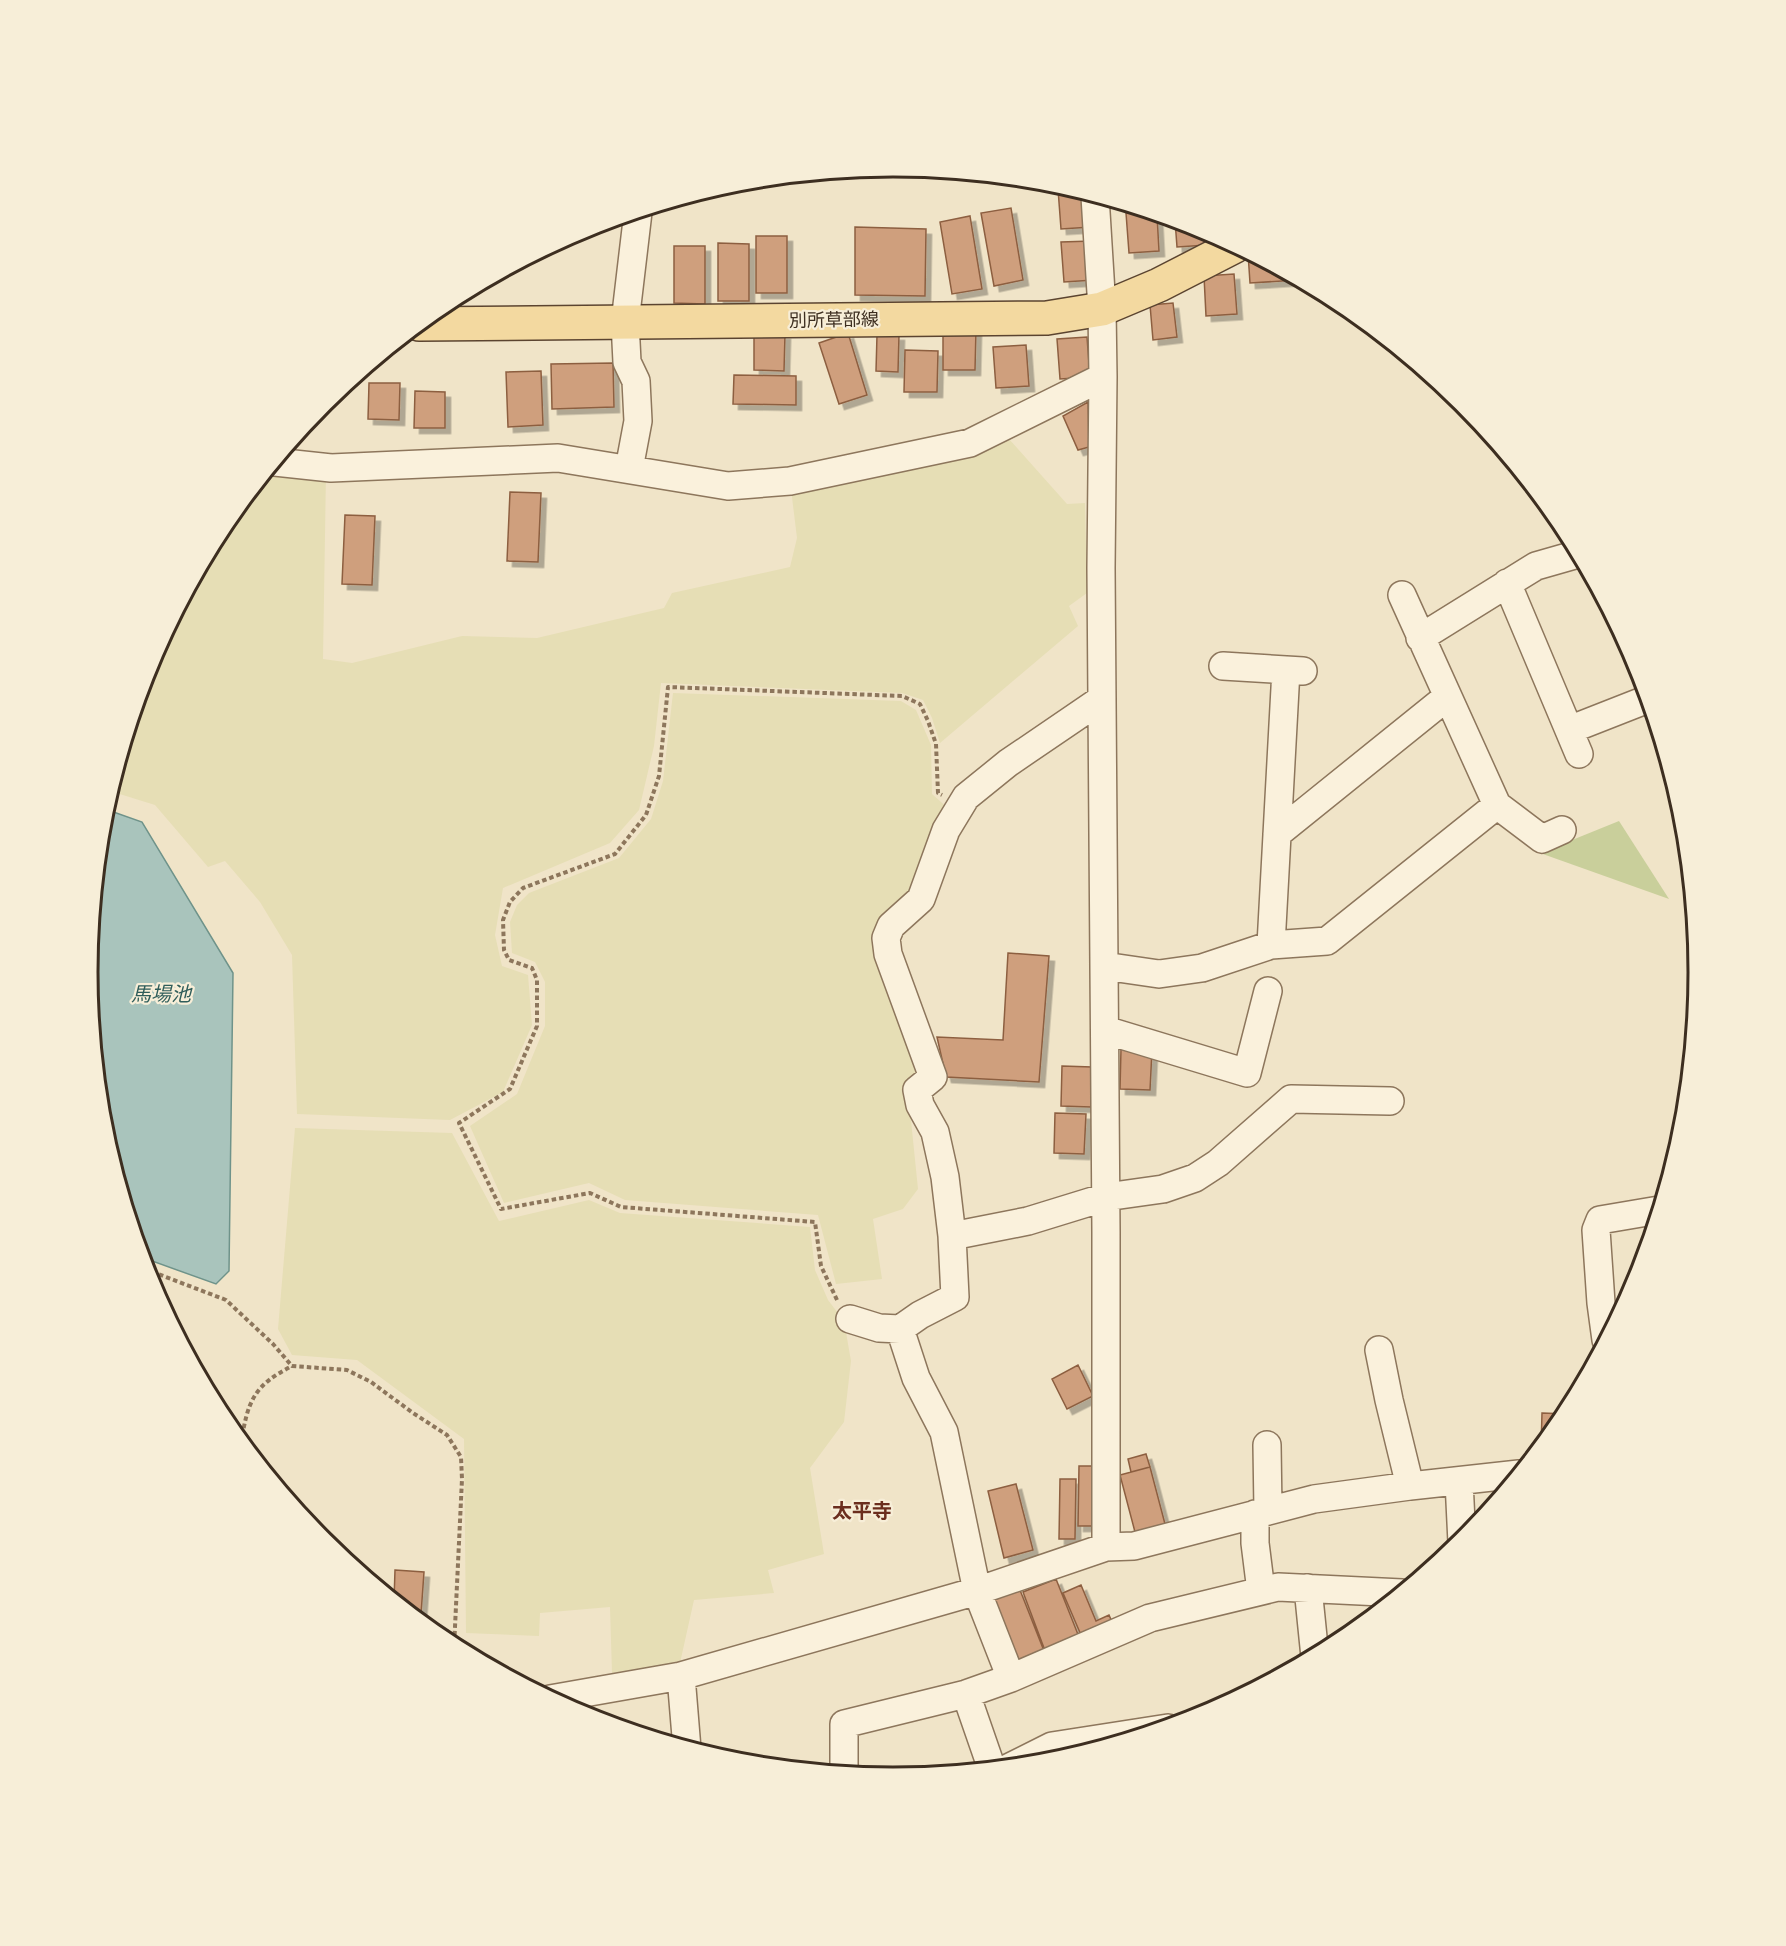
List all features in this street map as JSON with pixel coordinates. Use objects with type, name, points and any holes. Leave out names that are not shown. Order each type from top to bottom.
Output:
[{"type":"main road","name":"別所草部線","points":[[434,324],[1047,318],[1102,309],[1159,285],[1225,251]]},
{"type":"street","points":[[1096,204],[1102,309],[1103,376],[1101,568],[1106,1547]]},
{"type":"street","points":[[629,469],[638,421],[636,381],[627,362],[625,322],[637,220]]},
{"type":"street","points":[[283,463],[331,468],[558,458],[728,486],[790,481],[970,443],[1103,376]]},
{"type":"street","points":[[1420,638],[1536,566],[1570,556]]},
{"type":"street","points":[[1508,584],[1579,754]]},
{"type":"street","points":[[1402,595],[1497,805],[1542,839],[1562,830]]},
{"type":"street","points":[[1223,666],[1295,670],[1277,834],[1271,945]]},
{"type":"street","points":[[1277,834],[1447,697]]},
{"type":"street","points":[[850,1318],[879,1328],[900,1329],[955,1296],[952,1236],[945,1177],[934,1132],[920,1105],[917,1089],[933,1077],[888,954],[886,938],[891,926],[921,899],[946,830],[966,797],[1008,763],[1102,699]]},
{"type":"street","points":[[1569,730],[1640,702]]},
{"type":"street","points":[[1104,966],[1159,974],[1202,968],[1271,945],[1327,941],[1497,805]]},
{"type":"street","points":[[1105,1030],[1246,1073],[1268,991]]},
{"type":"street","points":[[952,1236],[1028,1221],[1106,1197],[1163,1189],[1195,1178],[1218,1163],[1291,1099],[1390,1101]]},
{"type":"street","points":[[1604,1328],[1596,1230],[1600,1220],[1651,1211]]},
{"type":"street","points":[[900,1329],[916,1378],[944,1432],[977,1590],[1011,1678]]},
{"type":"street","points":[[1379,1350],[1410,1486]]},
{"type":"street","points":[[1261,1591],[1255,1543],[1261,1513],[1267,1445]]},
{"type":"street","points":[[564,1697],[681,1676],[977,1590],[1106,1547],[1134,1546],[1314,1499],[1509,1475]]},
{"type":"street","points":[[1459,1481],[1461,1530]]},
{"type":"street","points":[[844,1767],[844,1724],[966,1694],[1011,1678],[1150,1618],[1278,1587],[1391,1592]]},
{"type":"street","points":[[1308,1588],[1315,1647]]},
{"type":"street","points":[[681,1676],[686,1741]]},
{"type":"street","points":[[966,1694],[990,1763]]},
{"type":"street","points":[[1033,1756],[1052,1746],[1112,1737]]},
{"type":"path","points":[[850,1318],[833,1294],[821,1266],[815,1222],[621,1207],[590,1193],[501,1209],[459,1123],[510,1089],[537,1026],[537,980],[532,968],[509,960],[504,950],[503,920],[510,902],[523,888],[615,854],[646,815],[659,776],[668,687],[902,696],[920,704],[928,721],[936,744],[938,792],[960,806]]},
{"type":"path","points":[[157,1273],[226,1300],[273,1344],[292,1366]]},
{"type":"path","points":[[243,1430],[253,1397],[271,1377],[292,1366],[347,1370],[371,1382],[447,1435],[460,1457],[462,1479],[455,1636]]},
{"type":"shaded area","points":[[1009,439],[1067,504],[1085,503],[1087,593],[1069,606],[1078,626],[940,743],[923,700],[902,693],[661,683],[654,746],[639,810],[610,843],[503,888],[495,935],[502,966],[528,975],[532,1025],[503,1092],[450,1120],[297,1114],[292,955],[260,902],[225,861],[208,867],[155,805],[119,794],[140,717],[158,669],[180,621],[204,575],[262,489],[276,472],[326,473],[323,659],[352,663],[462,636],[537,638],[664,608],[672,593],[790,567],[797,538],[791,489]]},
{"type":"shaded area","points":[[673,693],[901,701],[916,710],[931,745],[932,794],[950,810],[917,896],[887,922],[925,1074],[908,1091],[918,1189],[903,1209],[873,1219],[882,1279],[836,1284],[818,1215],[625,1200],[589,1183],[504,1203],[470,1126],[517,1094],[545,1026],[545,982],[535,962],[512,953],[510,922],[517,905],[529,893],[619,858],[651,819],[663,781]]},
{"type":"shaded area","points":[[295,1128],[452,1133],[499,1221],[589,1200],[620,1213],[810,1227],[815,1270],[828,1300],[844,1321],[851,1361],[844,1422],[810,1468],[824,1554],[768,1570],[774,1593],[694,1600],[680,1663],[612,1673],[610,1607],[540,1613],[539,1636],[466,1633],[464,1439],[357,1360],[292,1355],[278,1329]]},
{"type":"green space","points":[[1619,821],[1669,899],[1540,853]]},
{"type":"water","name":"馬場池","points":[[114,812],[142,822],[233,973],[229,1271],[216,1284],[152,1261],[125,1179],[113,1128],[104,1077],[99,1025],[98,973],[99,921],[104,869]]},
{"type":"building","points":[[1058,195],[1090,203],[1091,227],[1061,229]]},
{"type":"building","points":[[1011,208],[1023,280],[994,286],[981,213]]},
{"type":"building","points":[[1126,213],[1157,223],[1159,251],[1129,253]]},
{"type":"building","points":[[970,216],[982,289],[952,294],[940,222]]},
{"type":"building","points":[[855,227],[926,229],[925,296],[855,295]]},
{"type":"building","points":[[1176,230],[1207,243],[1207,245],[1177,247]]},
{"type":"building","points":[[756,236],[787,236],[787,293],[756,293]]},
{"type":"building","points":[[1092,241],[1094,280],[1064,282],[1061,242]]},
{"type":"building","points":[[718,243],[749,244],[749,301],[718,301]]},
{"type":"building","points":[[674,246],[705,246],[705,304],[674,303]]},
{"type":"building","points":[[1249,262],[1285,281],[1250,283]]},
{"type":"building","points":[[1234,274],[1237,314],[1206,316],[1204,276]]},
{"type":"building","points":[[1173,303],[1177,337],[1153,340],[1150,305]]},
{"type":"building","points":[[943,329],[976,329],[975,370],[943,370]]},
{"type":"building","points":[[848,333],[867,395],[839,404],[819,343]]},
{"type":"building","points":[[754,334],[785,334],[784,371],[754,370]]},
{"type":"building","points":[[877,335],[899,335],[898,372],[876,371]]},
{"type":"building","points":[[1087,337],[1090,377],[1060,379],[1057,339]]},
{"type":"building","points":[[1026,345],[1029,386],[996,388],[993,347]]},
{"type":"building","points":[[905,350],[938,351],[937,392],[904,392]]},
{"type":"building","points":[[613,363],[614,407],[552,409],[551,364]]},
{"type":"building","points":[[541,371],[543,425],[508,427],[506,372]]},
{"type":"building","points":[[734,375],[796,376],[796,405],[733,404]]},
{"type":"building","points":[[369,383],[400,383],[399,420],[368,419]]},
{"type":"building","points":[[415,391],[445,392],[445,428],[414,428]]},
{"type":"building","points":[[1088,402],[1089,447],[1078,450],[1063,416]]},
{"type":"building","points":[[510,492],[541,493],[538,562],[507,561]]},
{"type":"building","points":[[345,515],[375,516],[372,585],[342,584]]},
{"type":"building","points":[[1008,953],[1049,956],[1039,1082],[946,1077],[937,1037],[1003,1040]]},
{"type":"building","points":[[1121,1049],[1152,1050],[1150,1090],[1120,1089]]},
{"type":"building","points":[[1062,1066],[1092,1067],[1091,1107],[1061,1106]]},
{"type":"building","points":[[1055,1113],[1086,1114],[1084,1154],[1054,1153]]},
{"type":"building","points":[[1078,1365],[1093,1396],[1067,1409],[1052,1379]]},
{"type":"building","points":[[1542,1413],[1555,1414],[1554,1415],[1541,1433]]},
{"type":"building","points":[[1146,1454],[1150,1467],[1131,1472],[1128,1459]]},
{"type":"building","points":[[1079,1466],[1096,1466],[1095,1526],[1078,1526]]},
{"type":"building","points":[[1150,1467],[1165,1524],[1135,1532],[1120,1475]]},
{"type":"building","points":[[1060,1479],[1076,1479],[1075,1539],[1059,1539]]},
{"type":"building","points":[[1016,1484],[1033,1550],[1004,1558],[988,1491]]},
{"type":"building","points":[[395,1570],[424,1572],[421,1613],[394,1592]]},
{"type":"building","points":[[1056,1579],[1081,1642],[1047,1656],[1023,1592]]},
{"type":"building","points":[[1081,1585],[1096,1621],[1109,1615],[1115,1629],[1084,1642],[1063,1593]]},
{"type":"building","points":[[1020,1590],[1046,1656],[1016,1668],[991,1601]]},
{"type":"district","name":"太平寺","points":[[862,1511]]}]
